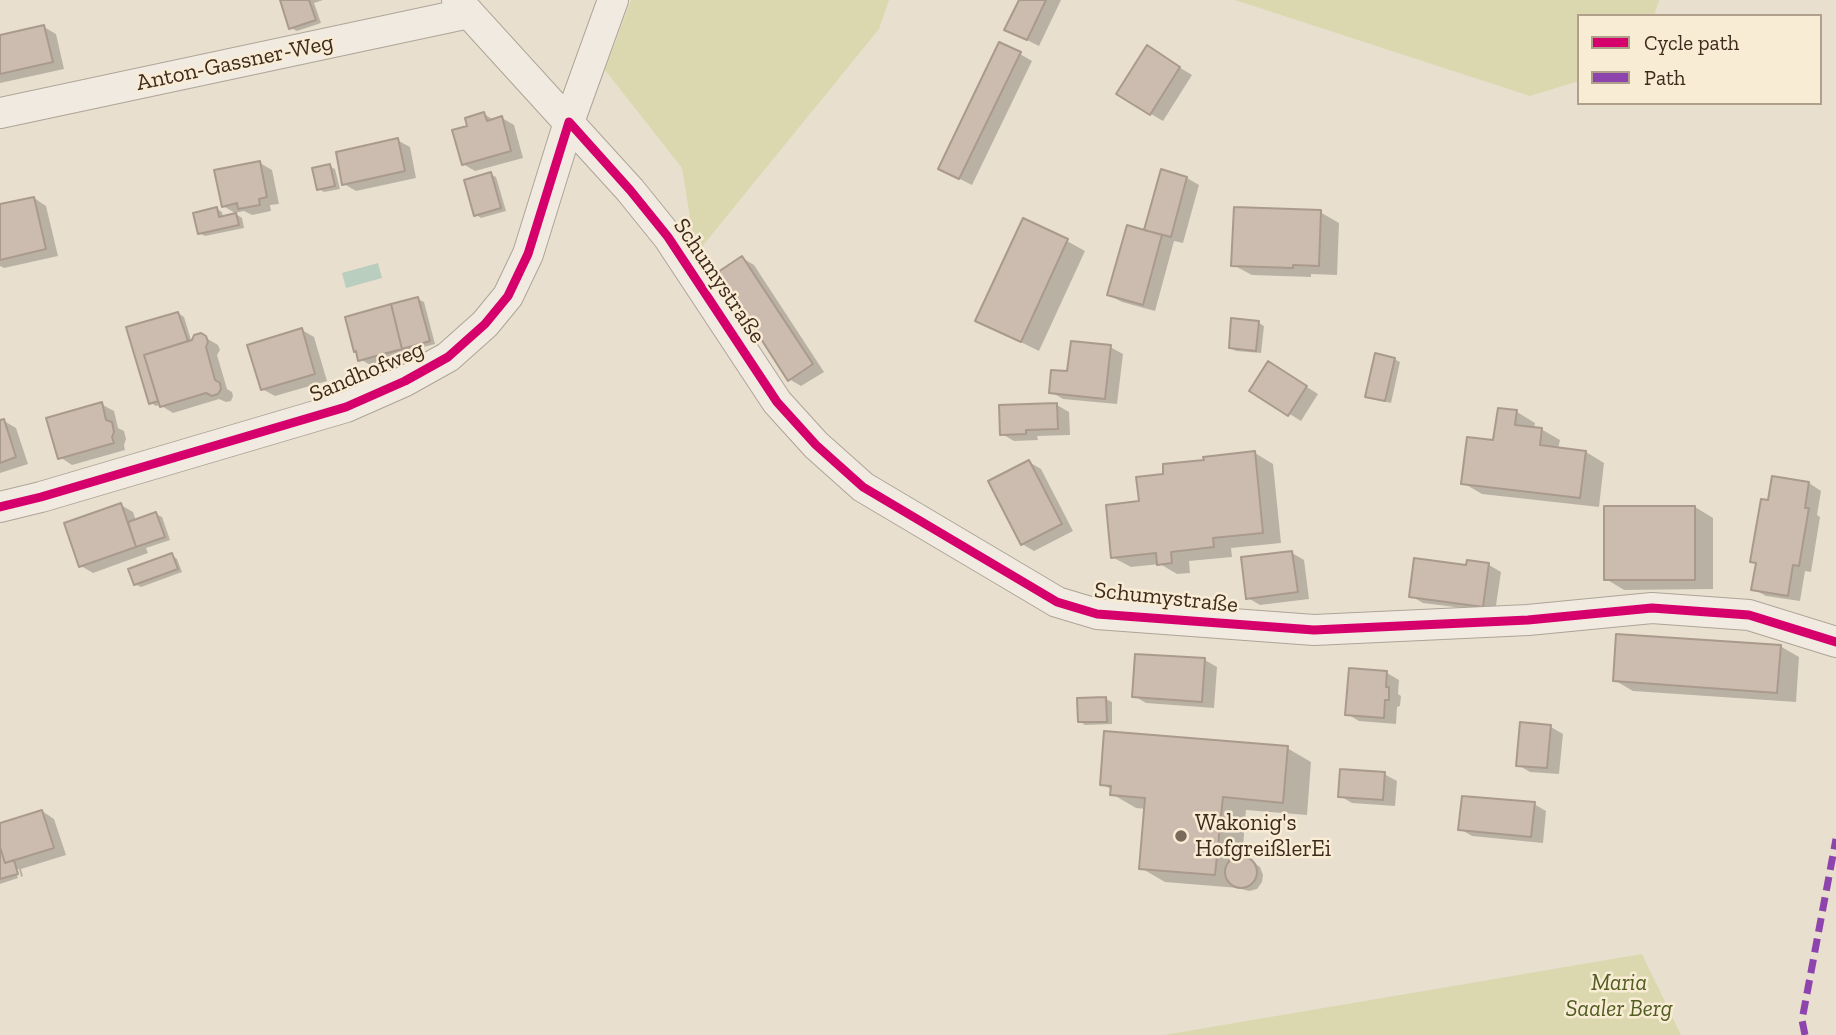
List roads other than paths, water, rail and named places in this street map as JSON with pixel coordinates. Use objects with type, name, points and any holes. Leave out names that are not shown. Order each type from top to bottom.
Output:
[{"type":"street","name":"Sandhofweg","points":[[0,507],[346,407],[405,381],[448,357],[485,324],[508,296],[528,254],[569,122],[614,0]]},
{"type":"street","name":"Schumystraße","points":[[463,7],[630,190],[668,237],[777,401],[816,445],[863,487],[1057,602],[1097,614],[1314,630],[1528,620],[1652,608],[1749,615],[1836,642]]},
{"type":"street","name":"Anton-Gassner-Weg","points":[[0,113],[463,7]]},
{"type":"place","name":"Wakonig's HofgreißlerEi","points":[[1181,836]]},
{"type":"park label","name":"Maria Saaler Berg","points":[[1619,996]]}]
